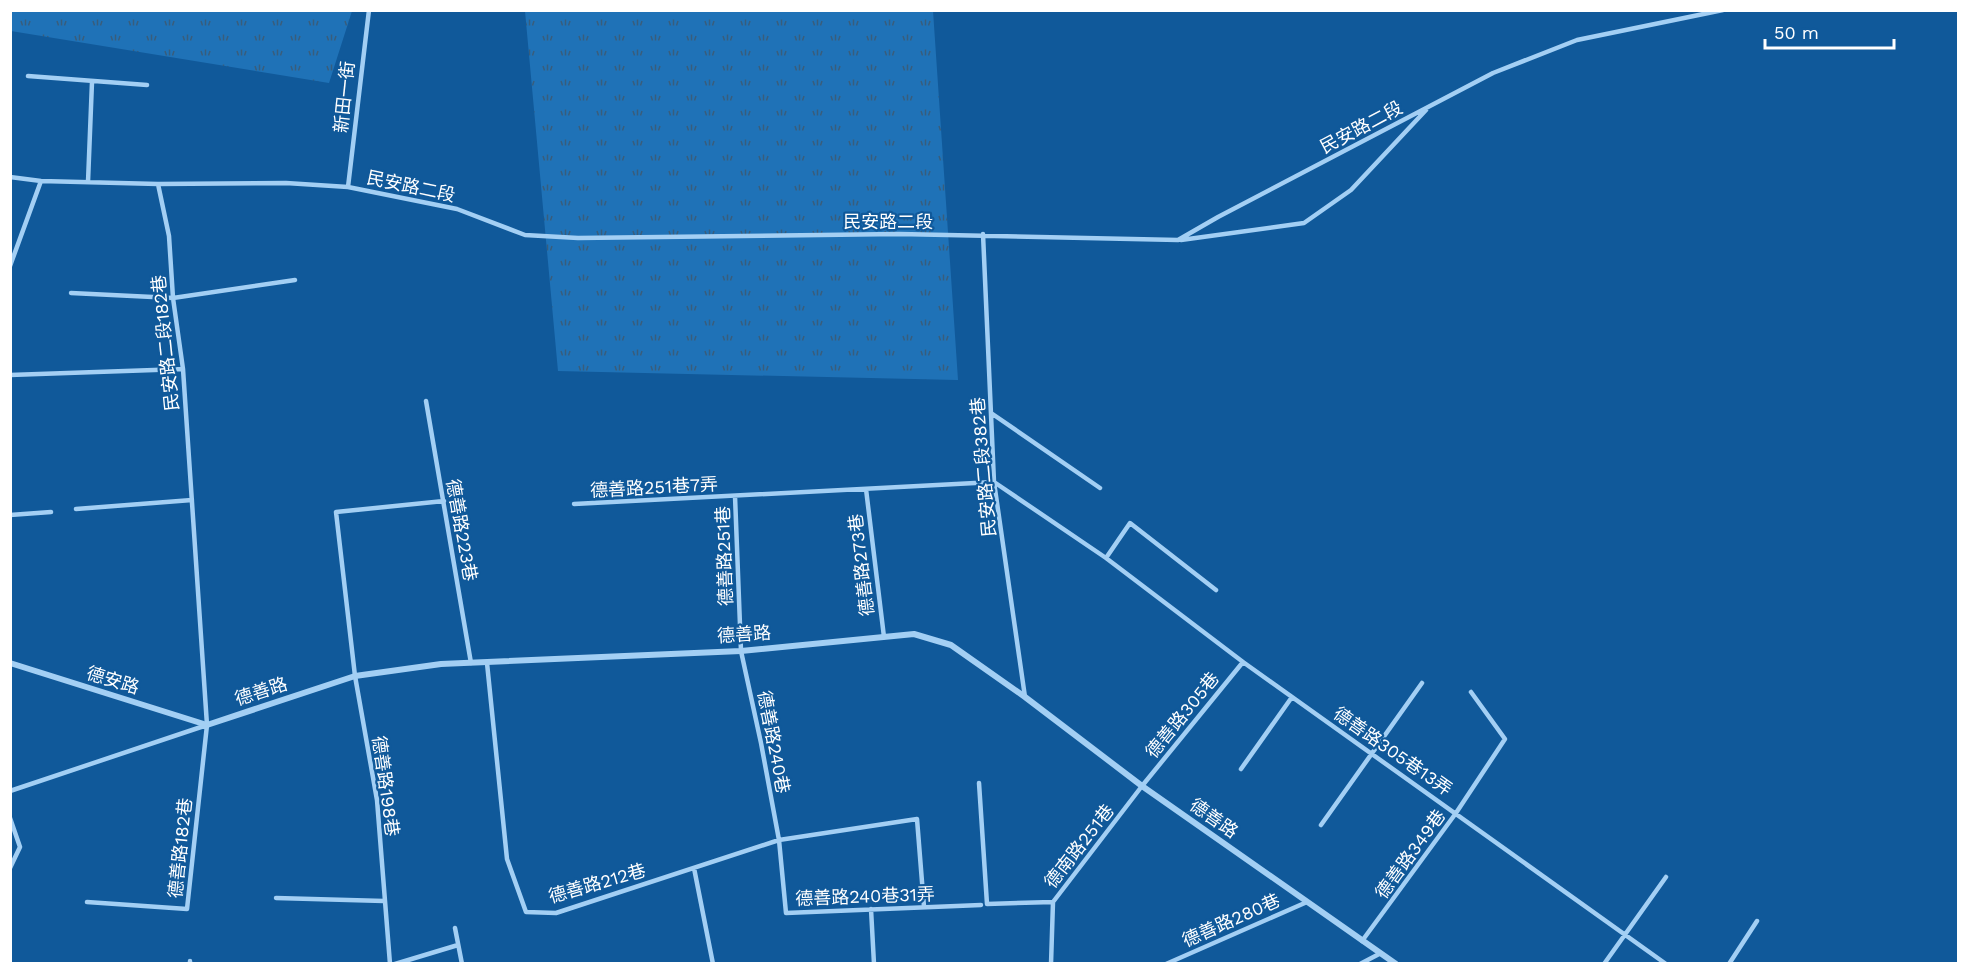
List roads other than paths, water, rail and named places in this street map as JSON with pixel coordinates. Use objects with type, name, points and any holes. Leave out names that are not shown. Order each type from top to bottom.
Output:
[{"type":"street","name":"德善路","points":[[207,725],[355,676],[441,664],[741,651],[914,634],[951,645],[1025,697],[1142,786],[1396,963]]},
{"type":"street","name":"德安路","points":[[10,663],[207,725]]},
{"type":"lane","name":"新田一街","points":[[348,187],[369,10]]},
{"type":"lane","name":"民安路二段","points":[[10,177],[41,181],[158,184],[286,183],[348,187],[457,209],[525,235],[590,238],[983,234],[1178,240],[1494,73],[1577,40],[1723,10]]},
{"type":"lane","points":[[28,76],[147,85]]},
{"type":"lane","points":[[88,182],[92,82]]},
{"type":"lane","points":[[1178,240],[1304,223],[1351,190],[1429,106]]},
{"type":"lane","points":[[10,266],[41,181]]},
{"type":"lane","name":"民安路二段182巷","points":[[158,184],[169,236],[173,298],[183,369],[207,725]]},
{"type":"lane","name":"民安路二段382巷","points":[[983,234],[994,482],[1025,697]]},
{"type":"lane","points":[[71,293],[173,298],[295,280]]},
{"type":"lane","points":[[10,375],[183,369]]},
{"type":"lane","name":"德善路223巷","points":[[426,401],[471,663]]},
{"type":"lane","points":[[991,413],[1100,488]]},
{"type":"lane","name":"德善路251巷7弄","points":[[574,504],[994,482]]},
{"type":"lane","name":"德善路305巷13弄","points":[[994,482],[1106,558],[1242,662],[1666,963]]},
{"type":"lane","name":"德善路273巷","points":[[866,489],[884,637]]},
{"type":"lane","name":"德善路251巷","points":[[735,496],[741,651]]},
{"type":"lane","points":[[76,509],[192,500]]},
{"type":"lane","name":"德善路198巷","points":[[390,963],[377,800],[355,676],[336,512],[444,501]]},
{"type":"lane","points":[[10,515],[51,512]]},
{"type":"lane","points":[[1106,558],[1130,523],[1216,590]]},
{"type":"lane","name":"德善路240巷","points":[[741,651],[779,840]]},
{"type":"lane","name":"德善路305巷","points":[[1142,786],[1242,662]]},
{"type":"lane","name":"德善路212巷","points":[[488,663],[507,859],[526,912],[556,913],[779,840],[917,819],[924,907]]},
{"type":"lane","points":[[1321,825],[1422,683]]},
{"type":"lane","name":"德善路349巷","points":[[1362,941],[1456,813],[1505,739],[1471,692]]},
{"type":"lane","points":[[1241,769],[1292,697]]},
{"type":"lane","name":"德善路","points":[[10,792],[207,725]]},
{"type":"lane","name":"德善路182巷","points":[[87,902],[188,909],[207,725]]},
{"type":"lane","points":[[979,783],[987,904],[1053,902]]},
{"type":"lane","name":"德南路251巷","points":[[1051,963],[1053,902],[1142,786]]},
{"type":"lane","points":[[10,818],[20,847],[10,868]]},
{"type":"lane","name":"德善路240巷31弄","points":[[779,840],[786,913],[981,905]]},
{"type":"lane","points":[[694,868],[712,963]]},
{"type":"lane","points":[[1604,963],[1666,877]]},
{"type":"lane","points":[[276,898],[384,901]]},
{"type":"lane","name":"德善路280巷","points":[[1166,963],[1306,902]]},
{"type":"lane","points":[[871,909],[874,963]]},
{"type":"lane","points":[[1729,963],[1757,921]]},
{"type":"lane","points":[[455,928],[462,963]]},
{"type":"lane","points":[[395,963],[458,945]]},
{"type":"lane","points":[[1360,963],[1382,953]]}]
